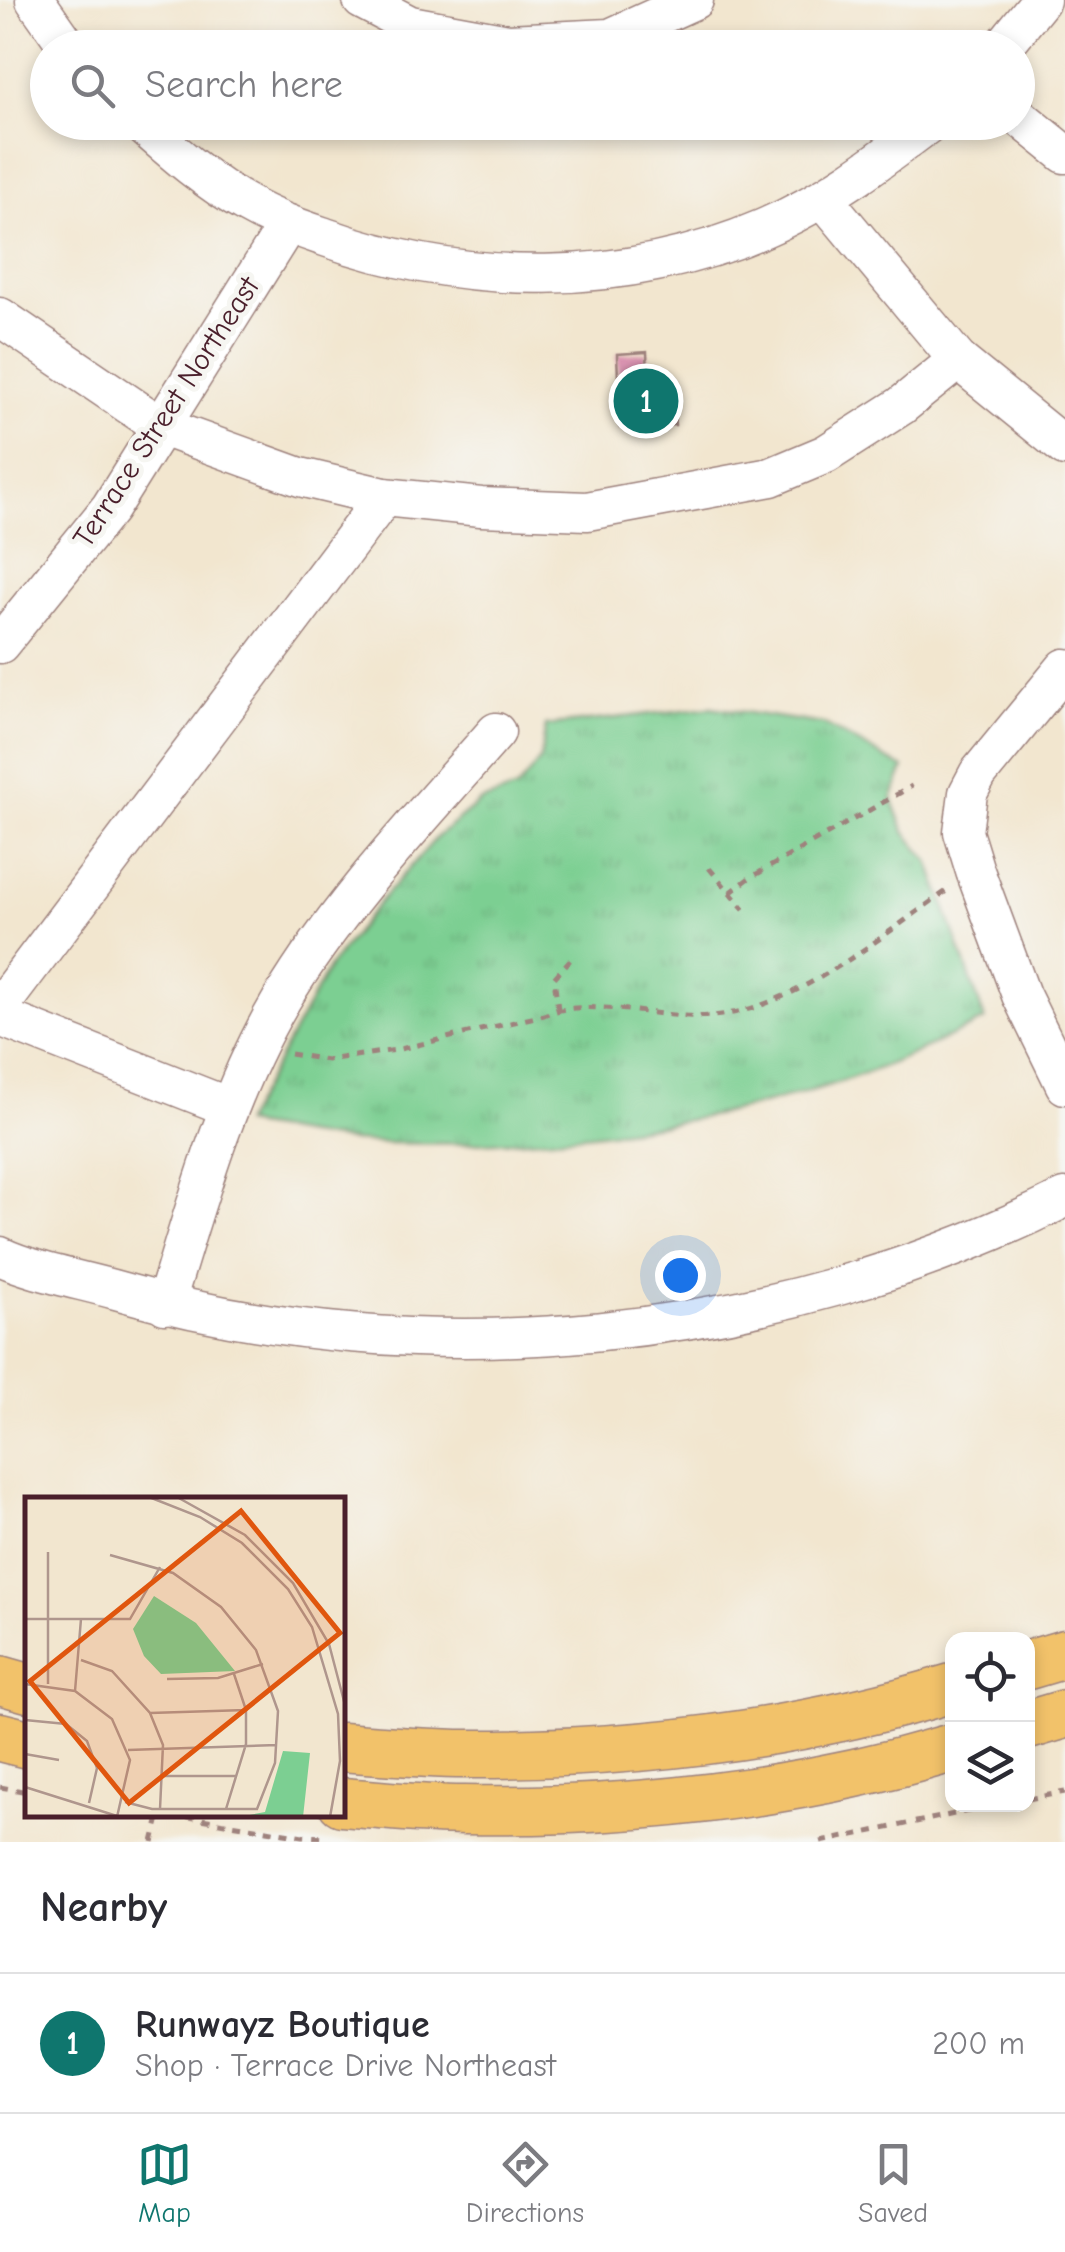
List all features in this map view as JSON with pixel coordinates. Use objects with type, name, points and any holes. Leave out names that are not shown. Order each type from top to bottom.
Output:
[{"type":"main road","points":[[1035,1663],[1065,1654]]},
{"type":"main road","points":[[0,1680],[25,1687]]},
{"type":"main road","points":[[345,1747],[454,1754],[592,1750],[724,1738],[889,1707],[945,1690]]},
{"type":"main road","points":[[1035,1723],[1065,1714]]},
{"type":"main road","points":[[0,1737],[25,1743]]},
{"type":"main road","points":[[340,1820],[463,1810],[603,1808],[760,1792],[945,1750]]},
{"type":"street","points":[[35,0],[56,30]]},
{"type":"street","points":[[362,0],[410,25],[436,30]]},
{"type":"street","points":[[628,30],[694,0]]},
{"type":"street","points":[[1017,30],[1041,0]]},
{"type":"street","points":[[1035,130],[1065,154]]},
{"type":"street","points":[[159,140],[222,189],[288,224],[372,254],[458,270],[518,275],[568,274],[652,263],[713,247],[765,228],[824,198],[906,140]]},
{"type":"street","points":[[824,198],[958,360],[1065,447]]},
{"type":"street","name":"Terrace Street Northeast","points":[[0,644],[110,508],[288,224]]},
{"type":"street","points":[[0,317],[162,427],[300,477],[384,498],[481,507],[588,511],[771,476],[826,454],[901,406],[958,360]]},
{"type":"street","points":[[0,1006],[384,498]]},
{"type":"street","points":[[1065,668],[978,774],[968,793],[963,816],[963,832],[974,871],[1021,996],[1065,1086]]},
{"type":"street","points":[[165,1304],[230,1108],[281,1001],[348,902],[496,732]]},
{"type":"street","points":[[0,1017],[230,1108]]},
{"type":"street","points":[[0,1256],[165,1304],[268,1325],[432,1340],[484,1339],[712,1316],[829,1288],[958,1246],[1065,1198]]},
{"type":"path","points":[[730,892],[912,786]]},
{"type":"path","points":[[709,868],[744,909]]},
{"type":"path","points":[[256,1048],[326,1060],[396,1050],[558,1009],[686,1018],[744,1012],[805,986],[974,871]]},
{"type":"path","points":[[558,1009],[554,978],[570,960]]},
{"type":"path","points":[[0,1787],[25,1791]]},
{"type":"path","points":[[1035,1798],[1065,1792]]},
{"type":"path","points":[[821,1842],[964,1812]]},
{"type":"path","points":[[153,1842],[159,1817]]},
{"type":"path","points":[[188,1817],[304,1836],[340,1820]]},
{"type":"green space","points":[[711,707],[823,724],[904,768],[892,799],[905,832],[929,861],[985,1020],[888,1065],[815,1090],[688,1120],[622,1130],[556,1138],[426,1144],[349,1141],[243,1124],[329,967],[437,837],[481,801],[517,789],[540,760],[546,726]]},
{"type":"building","points":[[647,352],[648,376],[672,375],[675,425],[620,428],[617,354]]},
{"type":"place","name":"Runwayz Boutique","points":[[646,401]]}]
